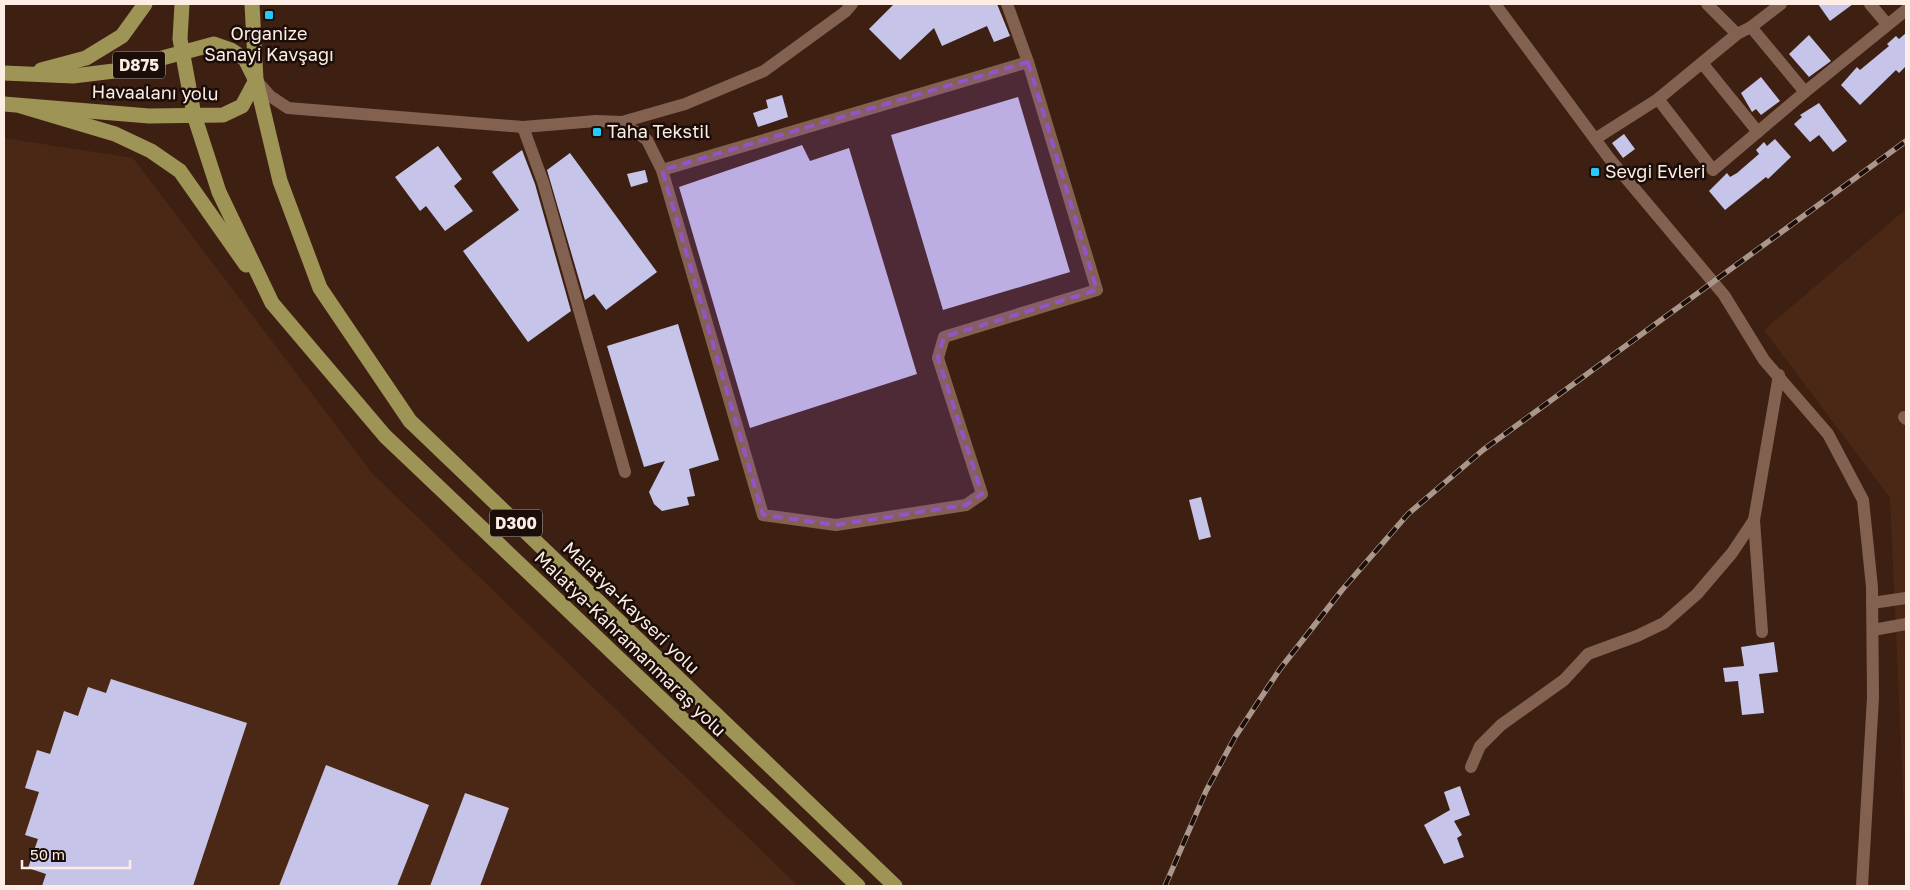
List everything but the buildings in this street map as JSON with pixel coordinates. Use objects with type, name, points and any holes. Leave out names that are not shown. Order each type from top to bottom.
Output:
[{"type":"highway","points":[[25,74],[86,58],[122,36],[144,4]]},
{"type":"highway","name":"Malatya-Kahramanmaraş yolu","points":[[182,4],[180,39],[194,115],[219,192],[272,303],[385,436],[858,886]]},
{"type":"highway","name":"Malatya-Kayseri yolu","points":[[252,4],[256,80],[280,181],[320,288],[410,421],[895,886]]},
{"type":"highway","name":"Havaalanı yolu","points":[[4,73],[73,76],[114,71],[214,44],[231,50],[245,59],[256,80],[242,106],[223,115],[149,116],[4,104]]},
{"type":"highway","points":[[21,106],[114,134],[152,151],[180,171],[272,303]]},
{"type":"street","points":[[256,80],[270,96],[288,108],[523,127],[596,121],[622,122],[685,104],[764,71],[845,12],[852,4]]},
{"type":"street","points":[[622,122],[647,140],[662,170],[763,515],[836,526],[966,505],[982,494],[938,358],[944,337],[1097,290],[1028,62],[1007,4]]},
{"type":"street","points":[[1495,4],[1595,139],[1724,295],[1764,360],[1828,434],[1863,500],[1872,604],[1873,697],[1862,886]]},
{"type":"street","points":[[1707,4],[1737,34]]},
{"type":"street","points":[[1595,139],[1658,99],[1737,34],[1751,27],[1781,4]]},
{"type":"street","points":[[1870,4],[1887,24]]},
{"type":"street","points":[[1658,99],[1713,170],[1804,92],[1906,10]]},
{"type":"street","points":[[1751,27],[1804,92]]},
{"type":"street","points":[[662,170],[1028,62]]},
{"type":"street","points":[[1702,63],[1758,132]]},
{"type":"street","points":[[523,127],[542,182],[625,472]]},
{"type":"street","points":[[1762,632],[1754,520],[1779,376]]},
{"type":"street","points":[[1471,767],[1480,746],[1501,726],[1564,680],[1588,654],[1637,636],[1664,623],[1697,594],[1732,553],[1754,520]]},
{"type":"street","points":[[1872,604],[1906,598]]},
{"type":"street","points":[[1872,630],[1906,624]]},
{"type":"highlighted area","points":[[1028,62],[1097,290],[944,337],[938,358],[982,494],[966,505],[836,525],[763,515],[662,170]]},
{"type":"shaded area","points":[[4,138],[133,158],[372,473],[798,886],[4,886]]},
{"type":"shaded area","points":[[1906,209],[1906,855],[1890,498],[1764,330]]},
{"type":"railway","points":[[1165,886],[1206,791],[1235,737],[1280,669],[1342,590],[1408,514],[1483,450],[1906,141]]},
{"type":"place","name":"Organize Sanayi Kavşağı","points":[[269,15]]},
{"type":"place","name":"Taha Tekstil","points":[[597,132]]},
{"type":"place","name":"Sevgi Evleri","points":[[1595,172]]}]
